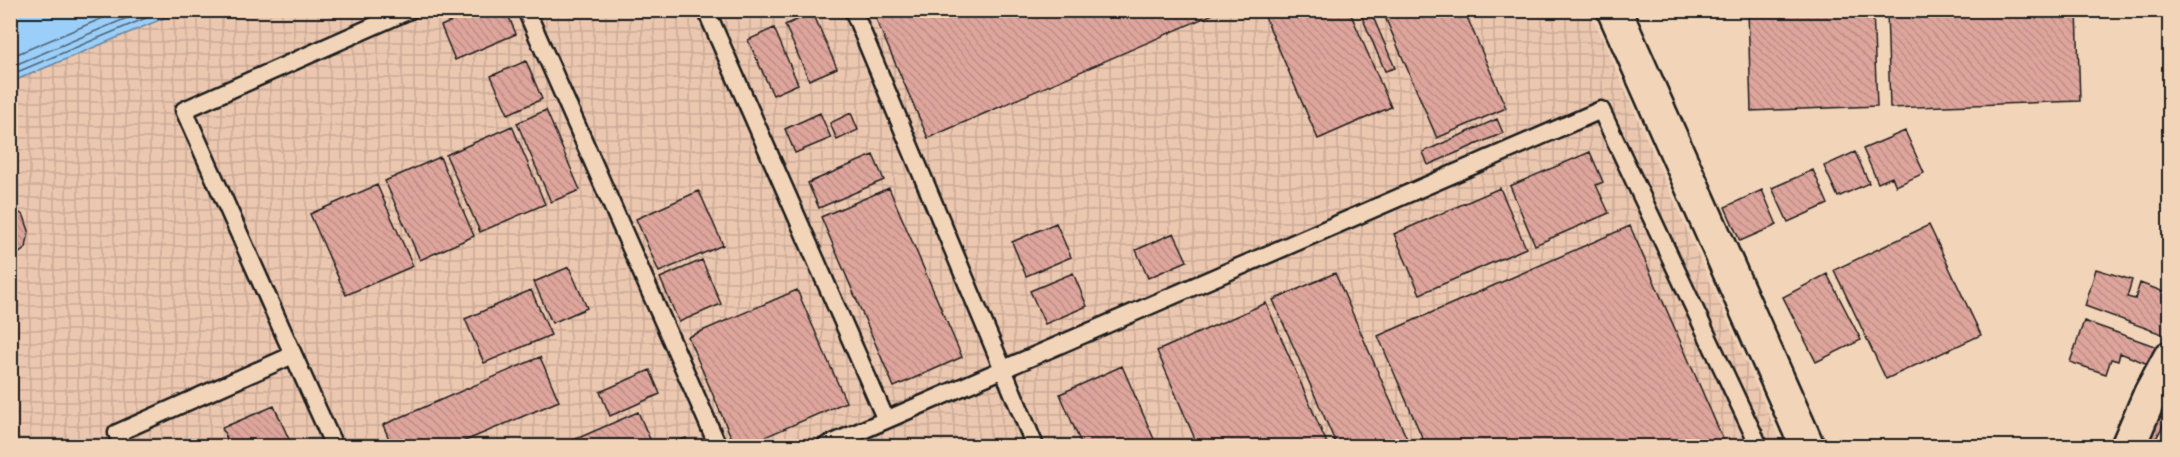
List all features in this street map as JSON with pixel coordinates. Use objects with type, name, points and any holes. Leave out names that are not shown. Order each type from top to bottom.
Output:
[{"type":"street","points":[[1614,10],[1807,447]]},
{"type":"street","points":[[2128,447],[2169,358]]},
{"type":"lane","points":[[334,447],[184,110],[410,10]]},
{"type":"lane","points":[[526,10],[718,447]]},
{"type":"lane","points":[[706,10],[886,420]]},
{"type":"lane","points":[[853,10],[1035,447]]},
{"type":"lane","points":[[826,447],[1601,110],[1759,447]]},
{"type":"lane","points":[[123,447],[117,433],[293,355]]},
{"type":"shaded area","points":[[181,10],[1590,11],[1783,446],[11,446],[11,82]]},
{"type":"water","points":[[11,10],[181,10],[181,11],[11,82]]},
{"type":"building","points":[[477,10],[506,10],[516,34],[455,60],[441,26]]},
{"type":"building","points":[[738,10],[755,10],[741,16]]},
{"type":"building","points":[[872,10],[1217,10],[1218,12],[928,138]]},
{"type":"building","points":[[1262,10],[1349,10],[1391,107],[1318,139]]},
{"type":"building","points":[[1359,10],[1370,10],[1395,68],[1385,71]]},
{"type":"building","points":[[1382,10],[1464,10],[1506,108],[1437,138]]},
{"type":"building","points":[[1748,10],[1873,10],[1877,106],[1751,111]]},
{"type":"building","points":[[1887,10],[2077,10],[2080,101],[1890,108]]},
{"type":"building","points":[[813,13],[837,68],[809,80],[785,25]]},
{"type":"building","points":[[774,28],[798,84],[773,95],[748,40]]},
{"type":"building","points":[[526,61],[542,99],[508,114],[491,76]]},
{"type":"building","points":[[546,110],[580,190],[551,202],[517,123]]},
{"type":"building","points":[[820,113],[831,138],[795,153],[785,129]]},
{"type":"building","points":[[851,113],[858,130],[837,140],[830,123]]},
{"type":"building","points":[[1497,119],[1503,133],[1428,165],[1423,152]]},
{"type":"building","points":[[512,126],[545,204],[480,232],[446,155]]},
{"type":"building","points":[[1905,131],[1924,173],[1896,186],[1892,177],[1878,183],[1863,149]]},
{"type":"building","points":[[1590,152],[1603,182],[1596,185],[1609,213],[1535,245],[1510,186]]},
{"type":"building","points":[[1855,152],[1869,183],[1838,197],[1824,166]]},
{"type":"building","points":[[873,155],[884,180],[819,208],[808,183]]},
{"type":"building","points":[[440,157],[474,236],[420,260],[385,181]]},
{"type":"building","points":[[1813,170],[1828,204],[1788,222],[1772,188]]},
{"type":"building","points":[[377,185],[413,266],[346,295],[310,214]]},
{"type":"building","points":[[889,188],[962,357],[894,387],[821,217]]},
{"type":"building","points":[[1500,188],[1526,248],[1420,294],[1394,234]]},
{"type":"building","points":[[1762,190],[1777,225],[1740,241],[1725,207]]},
{"type":"building","points":[[699,191],[723,245],[659,272],[636,219]]},
{"type":"building","points":[[10,206],[24,216],[29,231],[26,248],[10,260]]},
{"type":"building","points":[[1056,223],[1071,257],[1026,276],[1012,242]]},
{"type":"building","points":[[1929,225],[1981,335],[1886,379],[1834,270]]},
{"type":"building","points":[[1630,226],[1726,446],[1426,446],[1378,336]]},
{"type":"building","points":[[1174,233],[1187,261],[1148,278],[1136,250]]},
{"type":"building","points":[[702,260],[721,304],[679,322],[660,278]]},
{"type":"building","points":[[569,267],[587,308],[552,323],[534,282]]},
{"type":"building","points":[[2096,269],[2132,280],[2127,297],[2135,299],[2140,283],[2170,294],[2170,337],[2085,306]]},
{"type":"building","points":[[1073,273],[1087,306],[1045,324],[1030,291]]},
{"type":"building","points":[[1335,273],[1410,446],[1337,446],[1273,300]]},
{"type":"building","points":[[1827,274],[1861,340],[1816,362],[1783,297]]},
{"type":"building","points":[[531,290],[551,335],[484,363],[465,319]]},
{"type":"building","points":[[797,290],[846,402],[744,446],[735,446],[688,337]]},
{"type":"building","points":[[1266,303],[1328,446],[1198,446],[1157,351]]},
{"type":"building","points":[[2084,321],[2160,348],[2153,366],[2120,353],[2118,361],[2111,359],[2106,374],[2070,362]]},
{"type":"building","points":[[540,357],[559,401],[453,446],[392,446],[383,425]]},
{"type":"building","points":[[1122,366],[1157,446],[1082,446],[1060,394]]},
{"type":"building","points":[[650,370],[660,394],[610,416],[600,392]]},
{"type":"building","points":[[2170,387],[2170,413],[2160,409]]},
{"type":"building","points":[[274,406],[292,446],[230,446],[222,428]]},
{"type":"building","points":[[638,412],[653,446],[560,446]]},
{"type":"building","points":[[2159,417],[2166,420],[2152,446],[2145,443]]},
{"type":"building","points":[[686,438],[690,446],[667,446]]}]
